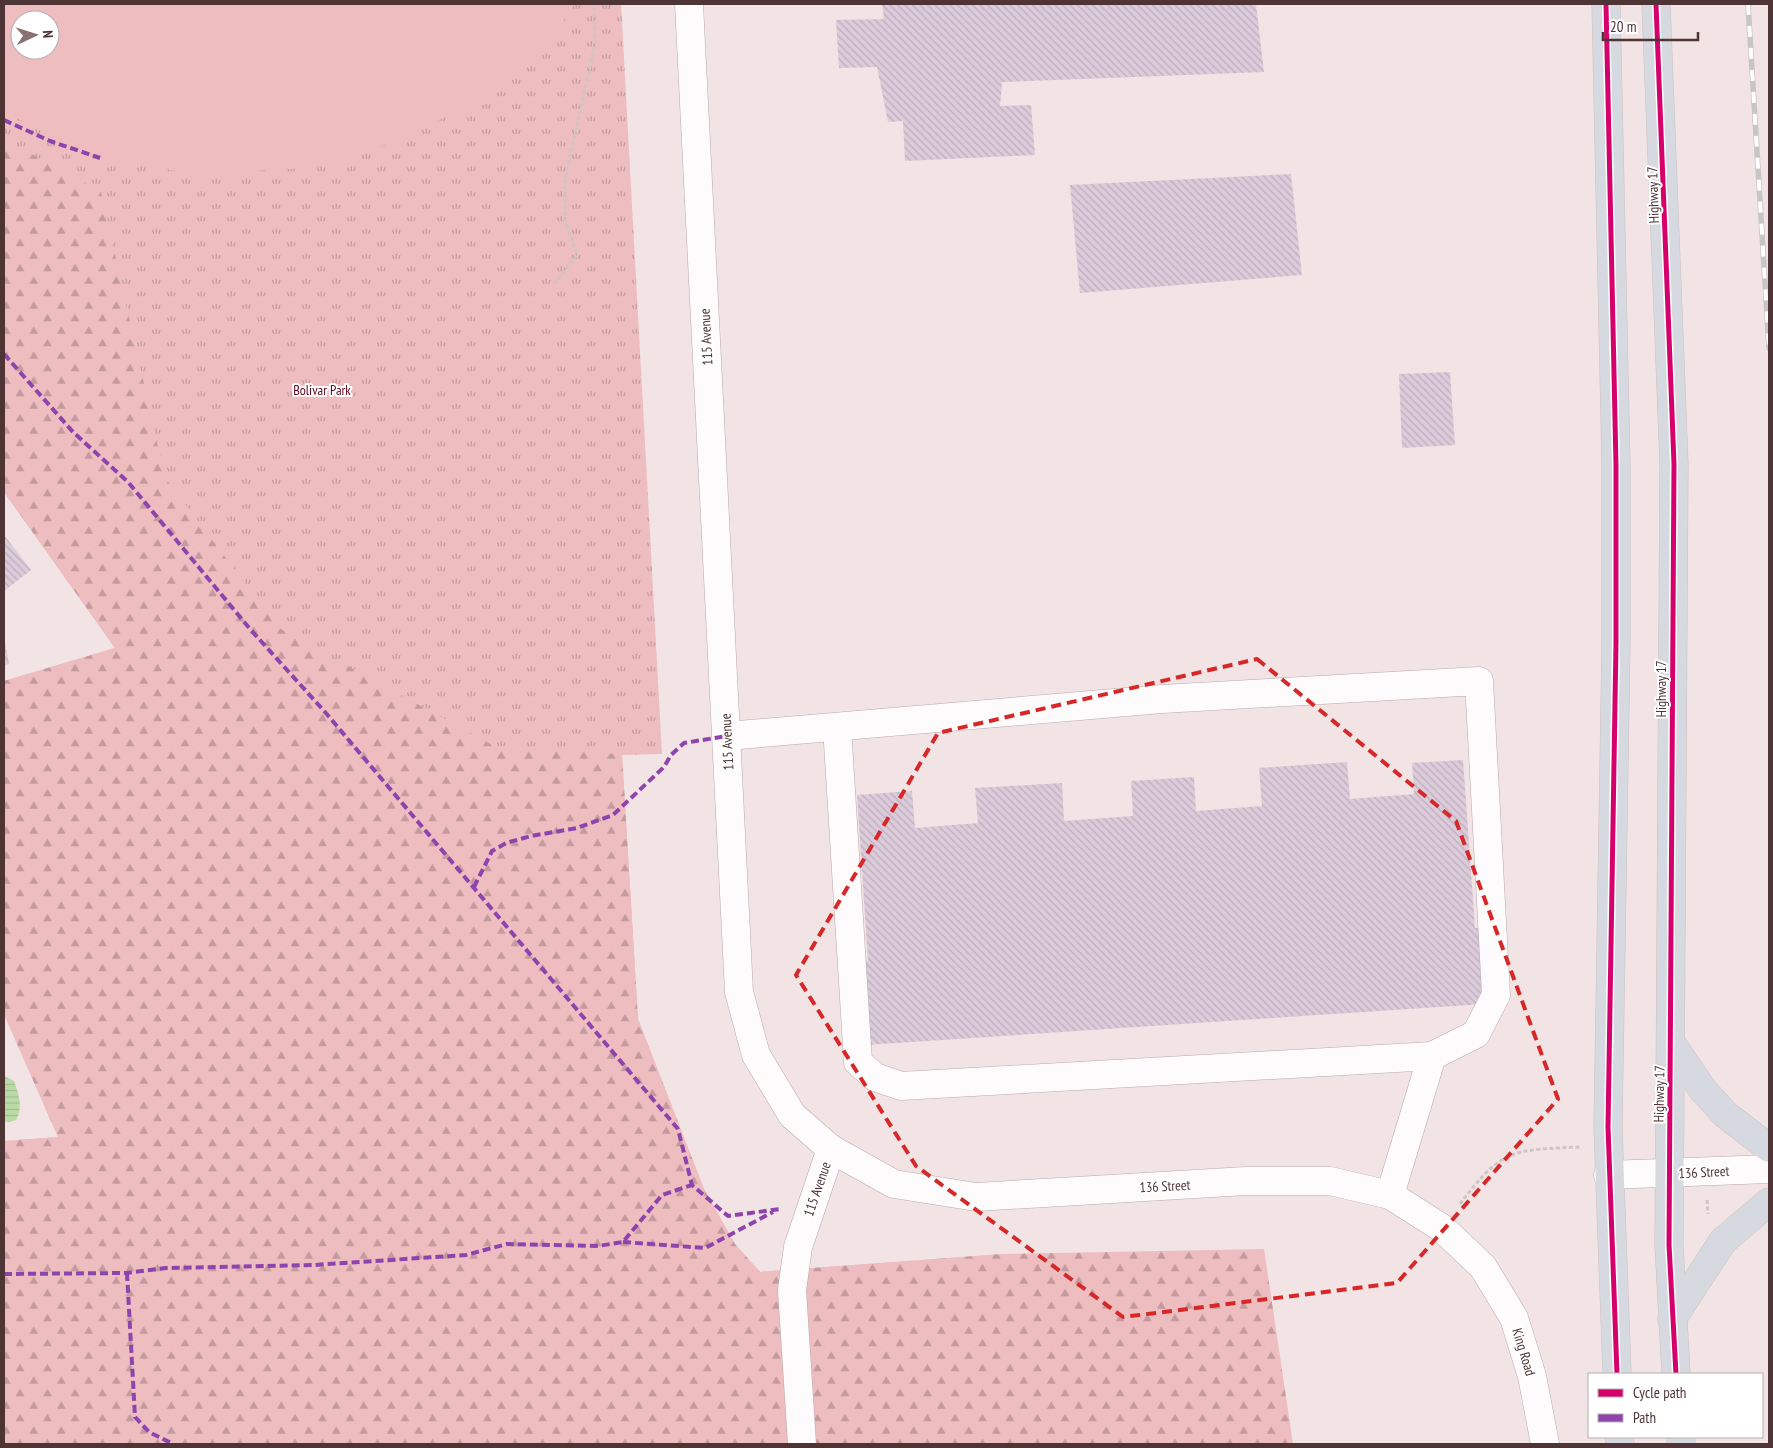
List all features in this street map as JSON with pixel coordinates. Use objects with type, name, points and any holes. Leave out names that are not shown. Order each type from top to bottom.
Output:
[{"type":"highway","points":[[1606,4],[1616,485],[1616,643],[1608,1175],[1617,1373]]},
{"type":"highway","name":"Highway 17","points":[[1656,4],[1674,464],[1672,1043],[1669,1245],[1676,1373]]},
{"type":"highway","points":[[1672,1043],[1703,1090],[1726,1115],[1769,1148]]},
{"type":"highway","points":[[1672,1319],[1724,1241],[1769,1202]]},
{"type":"street","name":"115 Avenue","points":[[689,4],[739,992],[756,1055],[792,1115],[831,1148],[798,1247],[792,1290],[802,1444]]},
{"type":"street","points":[[727,736],[1162,699],[1479,681],[1496,995],[1476,1034],[1432,1056],[901,1086],[875,1077],[858,1062],[836,727]]},
{"type":"street","points":[[1390,1195],[1432,1056]]},
{"type":"street","name":"136 Street","points":[[831,1148],[894,1184],[976,1197],[1246,1181],[1330,1181],[1390,1195],[1442,1228],[1483,1267]]},
{"type":"street","name":"136 Street","points":[[1608,1175],[1769,1169]]},
{"type":"street","name":"King Road","points":[[1483,1267],[1514,1318],[1532,1376],[1545,1444]]},
{"type":"path","points":[[554,284],[576,255],[565,219],[565,179],[594,44],[594,4]]},
{"type":"path","points":[[1460,1204],[1483,1174],[1503,1158],[1526,1150],[1580,1147]]},
{"type":"highlighted area","points":[[1257,659],[1456,821],[1558,1099],[1397,1283],[1123,1317],[916,1166],[796,975],[938,733]]},
{"type":"green space","name":"Bolivar Park","points":[[4,4],[621,4],[662,754],[622,755],[638,1019],[704,1189],[735,1244],[760,1272],[1003,1254],[4,1444],[4,1141],[58,1137],[4,1014],[4,681],[115,648],[4,492]]},
{"type":"green space","points":[[4,4],[575,4],[555,33],[491,93],[402,140],[311,168],[190,174],[88,153],[4,112]]},
{"type":"green space","name":"Bolivar Park","points":[[4,139],[101,192],[165,478],[279,628],[494,746],[622,754],[638,1019],[704,1189],[735,1244],[760,1272],[1003,1254],[1264,1249],[1293,1444],[4,1444],[4,1141],[58,1137],[4,1014],[4,681],[115,648],[4,492]]},
{"type":"shaded area","points":[[4,1076],[14,1081],[20,1101],[16,1120],[9,1122],[4,1121]]},
{"type":"building","points":[[882,4],[1256,4],[1264,72],[1002,82],[1000,106],[1031,105],[1035,155],[905,161],[903,121],[888,122],[877,67],[839,68],[836,20],[884,19]]},
{"type":"building","points":[[1291,174],[1302,275],[1080,293],[1070,185]]},
{"type":"building","points":[[1450,372],[1455,445],[1402,448],[1399,374]]},
{"type":"building","points":[[4,535],[31,570],[4,591]]},
{"type":"building","points":[[4,638],[9,664],[4,665]]},
{"type":"building","points":[[1463,760],[1475,928],[1479,928],[1484,1004],[866,1045],[860,962],[868,961],[857,795],[912,791],[915,828],[978,823],[975,788],[1062,783],[1064,821],[1133,816],[1131,781],[1194,777],[1196,811],[1262,806],[1259,768],[1347,762],[1350,799],[1414,794],[1412,763]]},
{"type":"railway","points":[[1748,4],[1769,348]]},
{"type":"marked path","points":[[4,120],[50,141],[100,158]]},
{"type":"marked path","points":[[4,354],[73,432],[128,482],[250,629],[325,712],[678,1129],[692,1185],[728,1216],[780,1209]]},
{"type":"marked path","points":[[474,887],[492,851],[506,843],[531,836],[577,828],[613,815],[664,767],[671,755],[684,743],[727,736]]},
{"type":"marked path","points":[[4,1274],[127,1273],[166,1268],[314,1265],[466,1255],[507,1244],[598,1246],[623,1242],[662,1195],[692,1185]]},
{"type":"marked path","points":[[623,1242],[705,1248],[773,1212]]},
{"type":"marked path","points":[[127,1273],[135,1417],[149,1432],[173,1444]]},
{"type":"cycle path","points":[[1606,4],[1616,465],[1616,643],[1608,1127],[1617,1373]]},
{"type":"cycle path","points":[[1656,4],[1674,464],[1669,1245],[1676,1373]]}]
